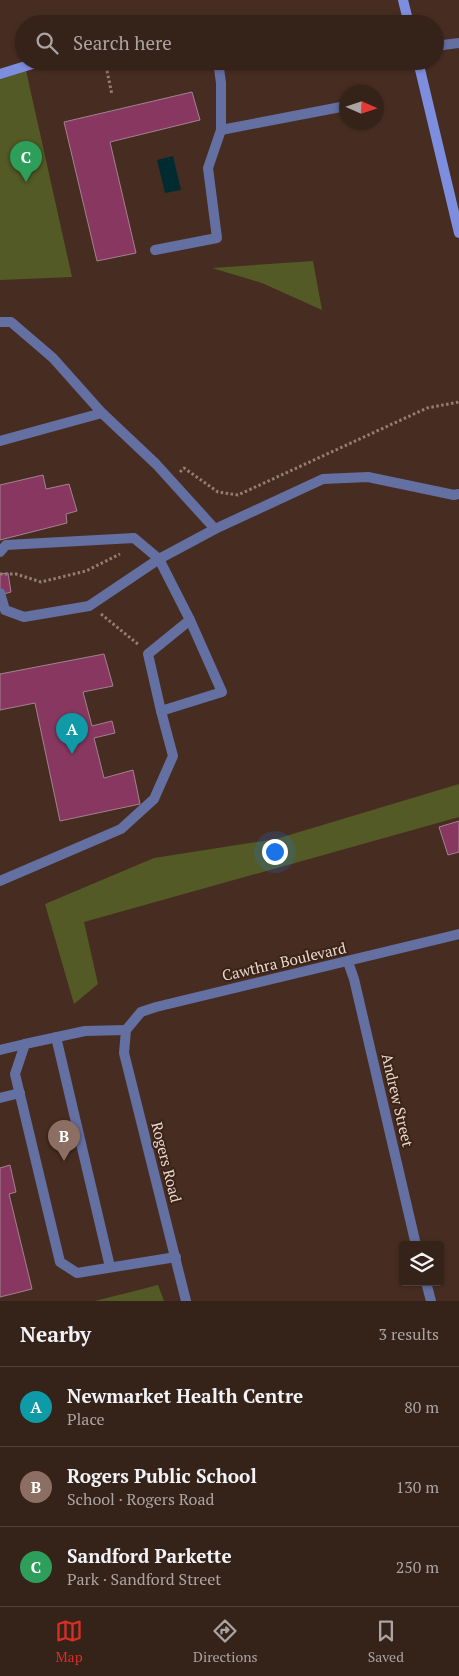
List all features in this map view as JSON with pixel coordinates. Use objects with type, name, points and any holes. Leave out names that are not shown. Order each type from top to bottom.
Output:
[{"type":"main road","points":[[403,0],[407,15]]},
{"type":"main road","points":[[1,70],[15,67]]},
{"type":"main road","points":[[420,70],[459,233]]},
{"type":"street","points":[[444,44],[459,42]]},
{"type":"street","points":[[155,250],[217,238],[208,168],[220,130],[221,83],[219,70]]},
{"type":"street","points":[[220,130],[339,107]]},
{"type":"street","points":[[0,322],[11,322],[53,358],[102,413],[156,464],[215,529]]},
{"type":"street","points":[[0,440],[102,413]]},
{"type":"street","points":[[0,593],[5,610],[24,617],[89,606],[159,559],[215,529],[323,479],[368,477],[454,495],[459,494]]},
{"type":"street","points":[[0,552],[6,545],[134,538],[159,559],[190,620],[222,692],[161,711]]},
{"type":"street","points":[[0,881],[121,829],[154,799],[173,756],[148,654],[190,620]]},
{"type":"street","name":"Cawthra Boulevard","points":[[126,1030],[141,1012],[156,1007],[459,934]]},
{"type":"street","name":"Andrew Street","points":[[348,962],[354,979],[415,1241]]},
{"type":"street","points":[[0,1050],[85,1031],[126,1030]]},
{"type":"street","name":"Rogers Road","points":[[126,1030],[124,1053],[186,1301]]},
{"type":"street","points":[[56,1037],[110,1267]]},
{"type":"street","points":[[25,1044],[15,1074],[60,1262],[77,1273],[176,1256]]},
{"type":"street","points":[[0,1098],[20,1093]]},
{"type":"street","points":[[427,1286],[431,1301]]},
{"type":"path","points":[[107,70],[112,95]]},
{"type":"path","points":[[171,482],[184,468],[218,492],[238,495],[427,408],[459,402]]},
{"type":"path","points":[[0,574],[16,574],[40,582],[86,572],[140,543]]},
{"type":"path","points":[[89,606],[148,654]]},
{"type":"green space","points":[[15,69],[26,70],[72,277],[0,280],[0,73]]},
{"type":"green space","points":[[313,261],[322,310],[262,283],[212,268]]},
{"type":"green space","points":[[459,784],[459,817],[84,922],[98,984],[74,1004],[45,904],[154,858],[276,839]]},
{"type":"green space","points":[[158,1285],[164,1301],[95,1301]]},
{"type":"water","points":[[173,156],[181,190],[165,193],[157,160]]},
{"type":"building","points":[[192,92],[200,120],[110,142],[136,253],[97,261],[64,122]]},
{"type":"building","points":[[43,475],[46,489],[69,484],[77,511],[66,514],[67,523],[0,540],[0,485]]},
{"type":"building","points":[[8,573],[11,592],[0,595],[0,574]]},
{"type":"building","points":[[104,654],[113,686],[83,692],[92,726],[112,721],[115,733],[94,738],[104,778],[133,770],[140,804],[60,821],[35,703],[0,710],[0,674]]},
{"type":"building","points":[[459,821],[459,852],[448,855],[439,827]]},
{"type":"building","points":[[10,1165],[16,1192],[9,1194],[32,1289],[0,1297],[0,1168]]},
{"type":"place","name":"Sandford Parkette","points":[[26,182]]},
{"type":"place","name":"Newmarket Health Centre","points":[[72,754]]},
{"type":"place","name":"Rogers Public School","points":[[64,1161]]}]
